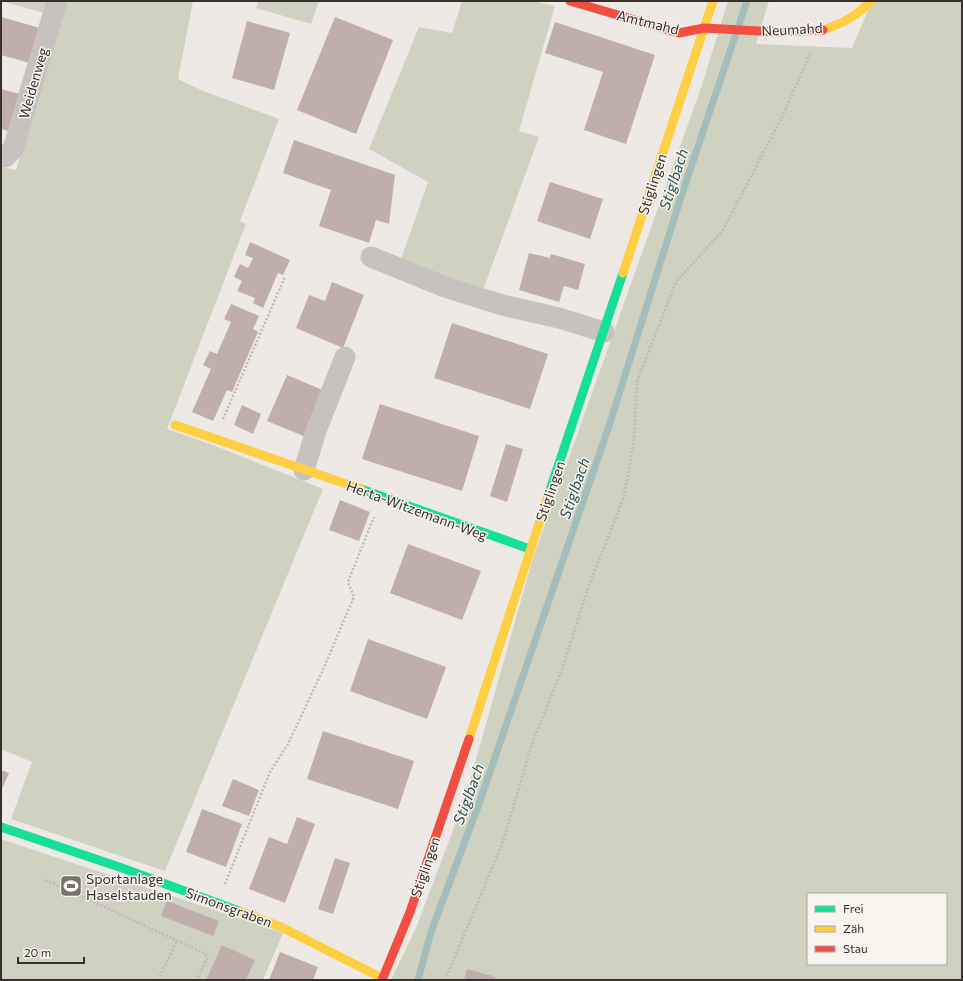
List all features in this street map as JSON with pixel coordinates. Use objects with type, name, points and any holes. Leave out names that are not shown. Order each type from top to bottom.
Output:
[{"type":"street","name":"Weidenweg","points":[[1,157],[5,157],[13,149],[56,1]]},
{"type":"street","name":"Amtmahd","points":[[570,1],[679,33],[704,28]]},
{"type":"street","name":"Stiglingen","points":[[382,979],[410,912],[460,766],[530,549],[604,332],[713,1]]},
{"type":"street","name":"Neumahd","points":[[704,28],[778,32],[820,31],[841,24],[859,13],[871,1]]},
{"type":"street","points":[[371,257],[445,287],[502,305],[559,318],[604,332]]},
{"type":"street","points":[[304,470],[316,430],[345,357]]},
{"type":"street","name":"Herta-Witzemann-Weg","points":[[175,424],[530,549]]},
{"type":"street","name":"Simonsgraben","points":[[1,827],[122,868],[281,927],[382,979]]},
{"type":"path","points":[[445,980],[502,845],[531,748],[562,669],[589,585],[624,497],[634,440],[637,381],[670,296],[676,282],[723,230],[782,117],[820,31]]},
{"type":"path","points":[[215,438],[285,277]]},
{"type":"path","points":[[218,903],[270,772],[288,744],[322,672],[354,597],[348,582],[366,540],[381,496]]},
{"type":"path","points":[[46,880],[206,954],[207,959],[197,980]]},
{"type":"path","points":[[158,980],[177,941]]},
{"type":"green space","points":[[1,1],[48,1],[44,13]]},
{"type":"green space","points":[[66,1],[193,1],[178,79],[203,91],[279,119],[240,221],[246,224],[167,429],[213,445],[323,489],[165,871],[11,819],[32,762],[1,749],[1,167],[16,170]]},
{"type":"green space","points":[[258,1],[319,1],[311,24],[256,8]]},
{"type":"green space","points":[[462,1],[533,1],[555,6],[519,131],[539,137],[483,290],[447,279],[401,259],[428,182],[369,149],[419,27],[452,33]]},
{"type":"green space","points":[[728,1],[769,1],[756,44],[852,48],[872,1],[962,1],[962,980],[391,980],[416,928],[465,798],[533,558],[702,85]]},
{"type":"green space","name":"Sportanlage Haselstauden","points":[[1,839],[283,933],[263,980],[1,980]]},
{"type":"building","points":[[1,17],[40,28],[30,63],[1,55]]},
{"type":"building","points":[[335,17],[393,40],[356,134],[297,110]]},
{"type":"building","points":[[247,21],[290,33],[274,90],[232,78]]},
{"type":"building","points":[[555,22],[655,55],[626,144],[584,130],[603,72],[545,53]]},
{"type":"building","points":[[1,89],[20,94],[11,132],[1,129]]},
{"type":"building","points":[[294,140],[395,175],[389,224],[376,220],[369,243],[319,226],[331,190],[283,173]]},
{"type":"building","points":[[550,182],[603,199],[590,239],[537,221]]},
{"type":"building","points":[[250,242],[290,260],[283,275],[278,273],[263,308],[253,303],[255,298],[237,291],[242,281],[234,277],[240,264],[248,268],[253,258],[245,255]]},
{"type":"building","points":[[529,253],[550,258],[551,254],[585,264],[578,290],[564,286],[559,302],[519,290]]},
{"type":"building","points":[[332,282],[364,295],[343,348],[296,328],[309,295],[325,301]]},
{"type":"building","points":[[231,304],[259,316],[253,329],[258,332],[232,392],[227,390],[213,421],[192,412],[211,369],[203,365],[210,351],[217,354],[231,322],[224,319]]},
{"type":"building","points":[[452,323],[548,354],[530,409],[434,378]]},
{"type":"building","points":[[287,375],[325,391],[306,437],[267,421]]},
{"type":"building","points":[[380,404],[479,436],[462,491],[362,459]]},
{"type":"building","points":[[242,405],[261,414],[253,434],[234,425]]},
{"type":"building","points":[[506,444],[523,449],[507,502],[490,496]]},
{"type":"building","points":[[340,500],[370,512],[359,541],[329,530]]},
{"type":"building","points":[[408,544],[481,571],[462,620],[390,593]]},
{"type":"building","points":[[368,639],[446,667],[427,719],[350,691]]},
{"type":"building","points":[[323,731],[414,761],[398,809],[307,779]]},
{"type":"building","points":[[1,770],[9,773],[1,791]]},
{"type":"building","points":[[233,779],[259,790],[249,816],[222,806]]},
{"type":"building","points":[[202,809],[242,824],[226,867],[186,852]]},
{"type":"building","points":[[297,817],[315,824],[285,903],[249,889],[269,837],[287,844]]},
{"type":"building","points":[[335,858],[350,863],[333,914],[318,909]]},
{"type":"building","points":[[167,901],[219,921],[213,936],[161,916]]},
{"type":"building","points":[[222,945],[255,960],[246,980],[206,980]]},
{"type":"building","points":[[280,952],[318,967],[313,980],[269,980]]},
{"type":"building","points":[[467,969],[496,977],[495,980],[464,980]]},
{"type":"waterway","name":"Stiglbach","points":[[418,980],[431,932],[480,801],[609,426],[681,197],[747,1]]},
{"type":"traffic: fast","points":[[548,496],[623,273]]},
{"type":"traffic: fast","points":[[361,489],[530,549]]},
{"type":"traffic: fast","points":[[1,827],[122,868],[239,911]]},
{"type":"traffic: slow","points":[[623,273],[713,1]]},
{"type":"traffic: slow","points":[[823,30],[837,25],[849,18],[871,1]]},
{"type":"traffic: slow","points":[[175,425],[361,489]]},
{"type":"traffic: slow","points":[[469,739],[548,496]]},
{"type":"traffic: slow","points":[[239,911],[281,927],[382,978]]},
{"type":"traffic: jam","points":[[570,1],[679,33],[704,28],[778,32],[823,30]]},
{"type":"traffic: jam","points":[[382,980],[410,912],[469,739]]},
{"type":"place","name":"Sportanlage Haselstauden","points":[[71,886]]}]
